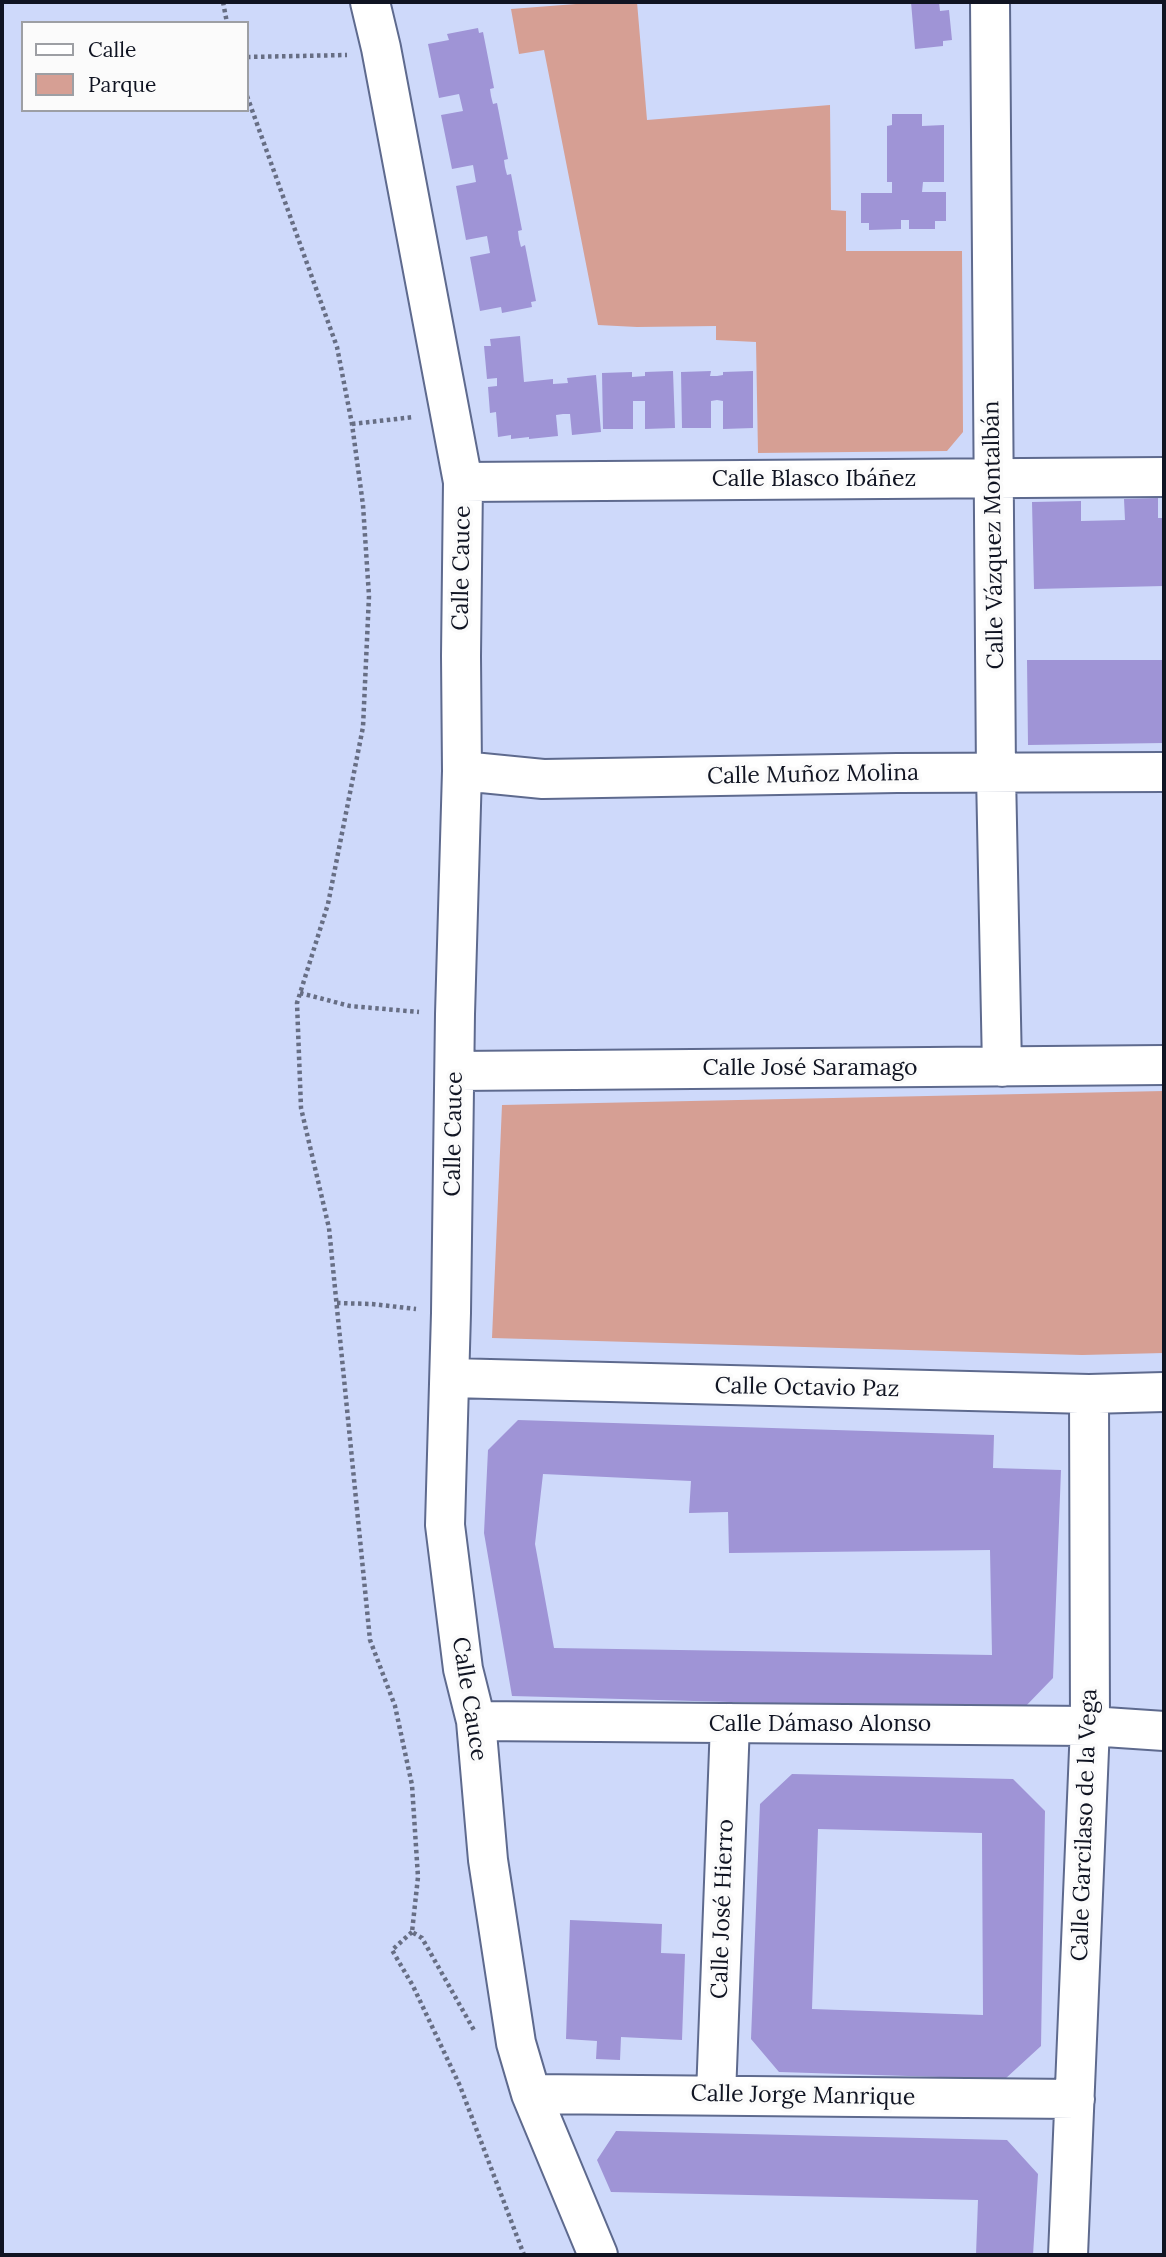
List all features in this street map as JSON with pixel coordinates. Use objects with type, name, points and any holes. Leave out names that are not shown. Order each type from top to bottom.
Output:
[{"type":"street","name":"Calle Cauce","points":[[370,2],[463,482],[462,771],[455,1014],[452,1314],[445,1525],[463,1669],[477,1721],[488,1860],[516,2043],[531,2094],[598,2255]]},
{"type":"street","name":"Calle Vázquez Montalbán","points":[[990,2],[996,774],[1002,1067]]},
{"type":"street","name":"Calle Blasco Ibáñez","points":[[463,482],[1164,477]]},
{"type":"street","name":"Calle Muñoz Molina","points":[[462,771],[543,779],[1164,772]]},
{"type":"street","name":"Calle José Saramago","points":[[456,1071],[1164,1065]]},
{"type":"street","name":"Calle Octavio Paz","points":[[450,1378],[1089,1394],[1164,1392]]},
{"type":"street","name":"Calle Garcilaso de la Vega","points":[[1068,2255],[1090,1726],[1089,1394]]},
{"type":"street","name":"Calle Dámaso Alonso","points":[[477,1721],[1090,1726],[1164,1731]]},
{"type":"street","name":"Calle José Hierro","points":[[716,2095],[730,1723]]},
{"type":"street","name":"Calle Jorge Manrique","points":[[531,2094],[1075,2099]]},
{"type":"path","points":[[223,2],[226,21]]},
{"type":"path","points":[[248,57],[306,54],[342,56],[381,48]]},
{"type":"path","points":[[248,99],[337,347],[352,424],[363,505],[369,596],[363,727],[328,904],[296,1003],[301,1108],[329,1228],[370,1640],[395,1706],[412,1785],[418,1877],[412,1932],[392,1950],[413,1986],[460,2086],[524,2255]]},
{"type":"path","points":[[352,424],[413,417],[449,408]]},
{"type":"path","points":[[300,993],[350,1006],[455,1014]]},
{"type":"path","points":[[337,1303],[372,1304],[452,1314]]},
{"type":"path","points":[[412,1932],[422,1938],[477,2035],[488,2042],[516,2043]]},
{"type":"green space","points":[[637,2],[647,120],[830,105],[831,210],[846,211],[846,251],[962,251],[963,432],[947,451],[758,453],[756,342],[716,340],[716,326],[598,325],[544,50],[519,54],[511,9]]},
{"type":"green space","points":[[1164,1091],[1164,1353],[1082,1355],[492,1338],[502,1105]]},
{"type":"building","points":[[911,2],[939,2],[940,11],[949,10],[952,40],[943,41],[943,46],[915,49]]},
{"type":"building","points":[[478,28],[479,33],[483,32],[494,88],[490,89],[491,96],[493,104],[497,103],[508,159],[504,160],[505,167],[507,175],[511,174],[522,230],[518,231],[519,239],[521,247],[525,245],[536,301],[531,302],[532,307],[502,313],[501,307],[480,311],[470,257],[490,253],[487,236],[466,240],[456,186],[476,182],[473,165],[452,169],[441,115],[463,111],[459,94],[439,98],[428,44],[449,40],[447,34]]},
{"type":"building","points":[[892,114],[922,114],[922,126],[944,125],[944,182],[923,182],[922,192],[946,192],[946,221],[935,221],[935,229],[909,229],[909,220],[901,220],[901,229],[869,230],[869,223],[861,223],[861,193],[892,193],[892,182],[887,182],[887,126],[892,125]]},
{"type":"building","points":[[520,336],[524,382],[553,379],[553,384],[568,383],[567,378],[596,375],[601,432],[572,435],[570,414],[563,414],[556,415],[558,436],[529,439],[511,439],[511,435],[498,437],[496,412],[490,413],[488,387],[497,386],[497,378],[487,379],[484,346],[491,346],[490,339]]},
{"type":"building","points":[[673,371],[675,428],[645,429],[645,401],[633,401],[633,429],[603,429],[602,373],[632,372],[632,377],[645,376],[645,372]]},
{"type":"building","points":[[711,371],[710,376],[723,375],[723,372],[753,371],[753,428],[723,429],[723,401],[717,400],[711,401],[711,428],[682,428],[681,372]]},
{"type":"building","points":[[1158,498],[1158,518],[1164,518],[1164,586],[1034,589],[1032,502],[1081,501],[1081,521],[1125,520],[1124,499]]},
{"type":"building","points":[[1027,660],[1164,660],[1164,743],[1028,745]]},
{"type":"building","points":[[518,1420],[994,1435],[993,1468],[1061,1470],[1053,1678],[1022,1710],[512,1696],[484,1533],[488,1450]],"holes":[[[543,1474],[691,1481],[689,1513],[728,1512],[729,1553],[990,1550],[992,1655],[554,1648],[535,1544]]]},
{"type":"building","points":[[792,1774],[1013,1779],[1045,1811],[1041,2046],[1005,2079],[779,2072],[751,2039],[760,1804]],"holes":[[[818,1829],[982,1833],[983,2015],[812,2009]]]},
{"type":"building","points":[[570,1920],[662,1924],[661,1953],[685,1954],[682,2040],[621,2037],[620,2060],[596,2059],[597,2041],[566,2039]]},
{"type":"building","points":[[616,2131],[1007,2140],[1038,2174],[1033,2255],[976,2255],[978,2200],[611,2192],[597,2160]]}]
